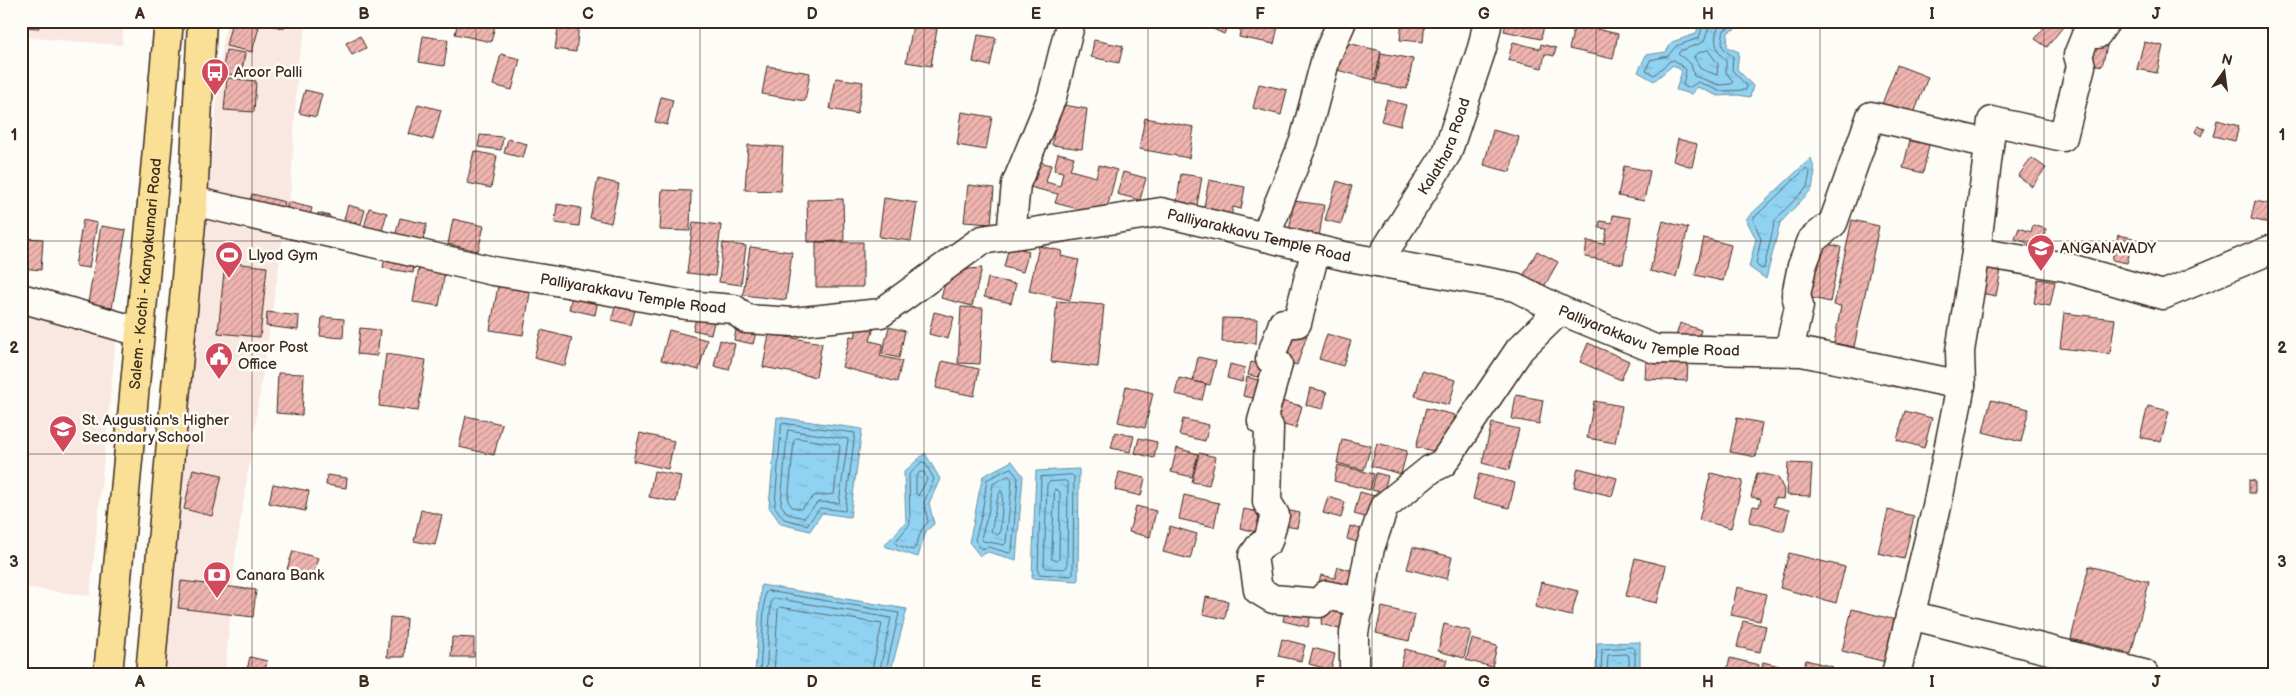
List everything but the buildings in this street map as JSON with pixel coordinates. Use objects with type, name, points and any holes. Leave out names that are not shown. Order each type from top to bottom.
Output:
[{"type":"highway","name":"Salem - Kochi - Kanyakumari Road","points":[[108,674],[169,21]]},
{"type":"highway","points":[[150,674],[193,201],[202,21]]},
{"type":"street","points":[[1011,235],[1016,184],[1052,97],[1071,21]]},
{"type":"street","points":[[1265,237],[1304,141],[1326,58],[1342,21]]},
{"type":"street","name":"Kalathara Road","points":[[1378,262],[1447,153],[1482,48],[1488,21]]},
{"type":"street","points":[[1896,674],[1938,506],[1961,385],[1960,351],[1976,252],[1992,121],[2063,137],[2081,66],[2078,56],[2087,33],[2097,34],[2106,21]]},
{"type":"street","points":[[1789,351],[1799,306],[1796,295],[1802,266],[1812,240],[1833,223],[1871,116],[1989,144]]},
{"type":"street","name":"Palliyarakkavu Temple Road","points":[[193,201],[493,271],[686,305],[719,307],[734,310],[746,319],[793,322],[881,313],[982,240],[1162,212],[1316,249],[1516,287],[1560,310],[1655,349],[1802,352],[1961,385]]},
{"type":"street","points":[[1976,252],[2066,266],[2163,295],[2275,248]]},
{"type":"street","points":[[1316,249],[1296,323],[1283,323],[1270,359],[1278,364],[1262,421],[1269,427],[1267,502],[1275,515],[1268,541],[1260,546],[1253,556],[1258,590],[1273,599],[1319,603],[1326,595],[1360,602]]},
{"type":"street","points":[[21,298],[140,332]]},
{"type":"street","points":[[1354,674],[1354,633],[1370,548],[1384,507],[1431,469],[1443,463],[1520,349],[1560,310]]},
{"type":"street","points":[[1910,615],[2144,674]]},
{"type":"shaded area","points":[[21,21],[123,21],[122,45],[21,37]]},
{"type":"shaded area","points":[[227,21],[308,21],[298,60],[291,187],[235,557],[225,674],[161,674],[223,40]]},
{"type":"shaded area","name":"St. Augustian's Higher Secondary School","points":[[21,298],[118,318],[90,596],[21,587]]},
{"type":"water","points":[[1700,21],[1752,21],[1728,32],[1727,47],[1739,52],[1737,69],[1753,86],[1750,97],[1738,95],[1718,96],[1697,87],[1691,94],[1676,90],[1682,71],[1673,65],[1654,81],[1638,72],[1646,55],[1666,52],[1672,42],[1696,34]]},
{"type":"water","points":[[1811,158],[1815,172],[1812,189],[1780,223],[1766,279],[1749,267],[1756,239],[1746,219]]},
{"type":"water","points":[[777,417],[862,429],[850,517],[822,513],[810,531],[781,524],[769,507]]},
{"type":"water","points":[[925,453],[940,479],[929,503],[934,524],[926,531],[918,557],[884,546],[906,522],[904,472]]},
{"type":"water","points":[[1012,461],[1023,476],[1016,560],[988,552],[980,556],[969,542],[983,476]]},
{"type":"water","points":[[1079,469],[1078,581],[1032,578],[1036,471]]},
{"type":"water","points":[[761,585],[907,609],[890,674],[755,674]]},
{"type":"water","points":[[1640,642],[1640,674],[1596,674],[1597,643]]},
{"type":"place","name":"Aroor Palli","points":[[215,96]]},
{"type":"place","name":"ANGANAVADY","points":[[2041,272]]},
{"type":"place","name":"Llyod Gym","points":[[229,279]]},
{"type":"place","name":"Aroor Post Office","points":[[219,380]]},
{"type":"place","name":"St. Augustian's Higher Secondary School","points":[[63,453]]},
{"type":"place","name":"Canara Bank","points":[[217,599]]}]
